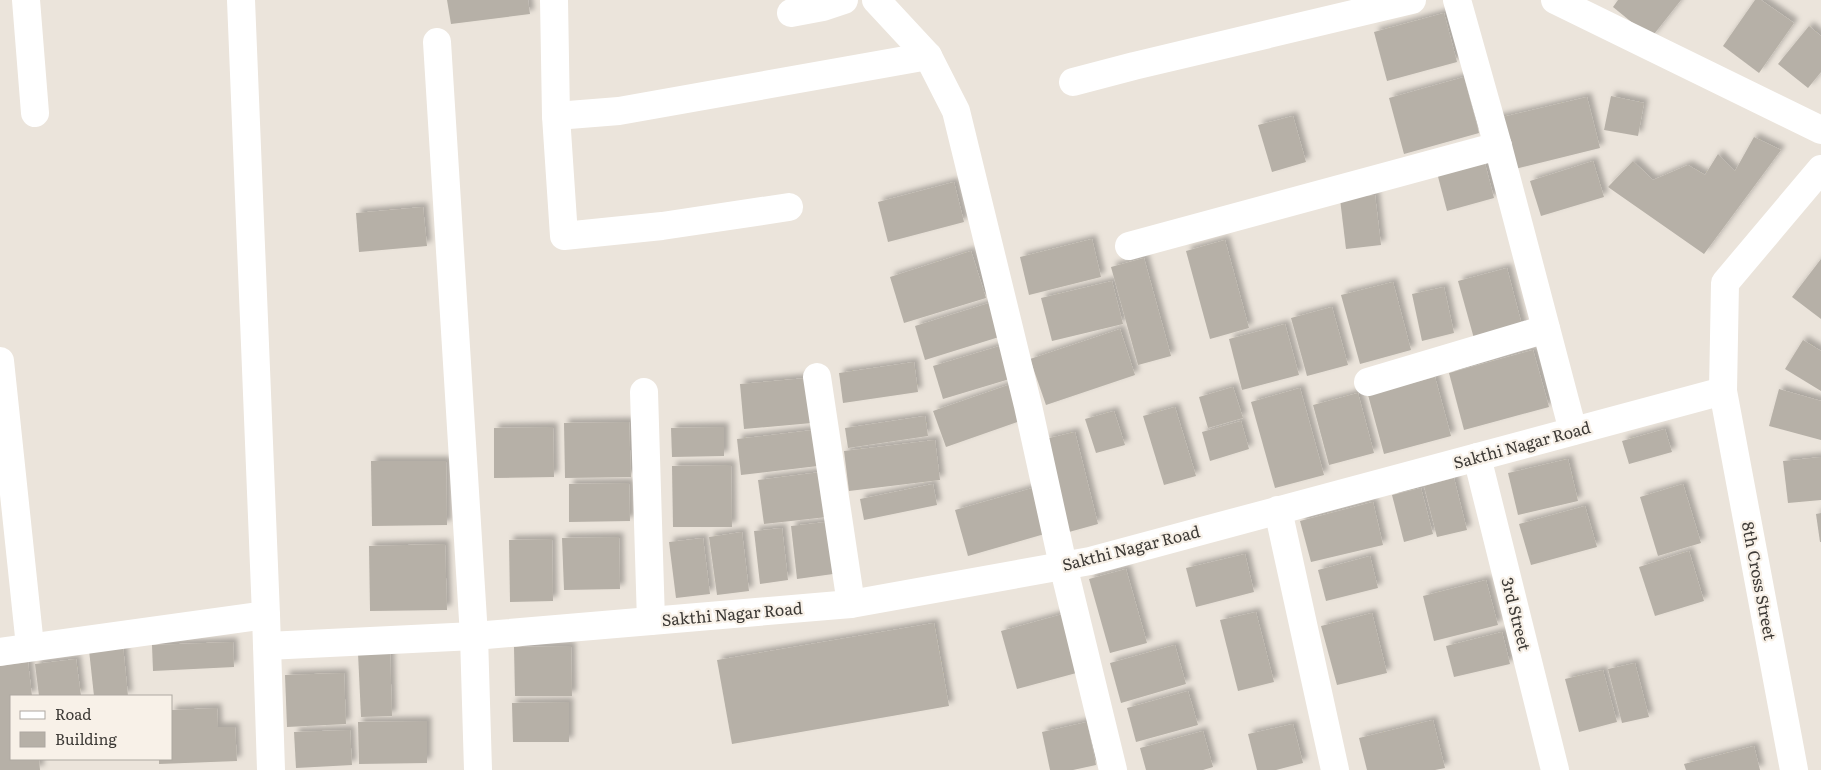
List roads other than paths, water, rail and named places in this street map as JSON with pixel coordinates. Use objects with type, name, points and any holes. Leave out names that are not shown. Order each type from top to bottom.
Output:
[{"type":"street","points":[[26,0],[35,114]]},
{"type":"street","points":[[241,0],[268,646],[271,770]]},
{"type":"street","points":[[554,0],[556,116],[564,236],[662,226],[789,207]]},
{"type":"street","points":[[876,0],[928,56],[956,110],[1028,406],[1063,566],[1113,770]]},
{"type":"street","points":[[1073,82],[1412,0]]},
{"type":"street","points":[[1457,0],[1498,146],[1573,430]]},
{"type":"street","points":[[1555,0],[1821,130]]},
{"type":"street","points":[[791,13],[828,2]]},
{"type":"street","points":[[437,42],[474,636],[478,770]]},
{"type":"street","points":[[556,116],[619,111],[928,56]]},
{"type":"street","points":[[1129,246],[1498,146]]},
{"type":"street","points":[[1723,391],[1726,283],[1821,168]]},
{"type":"street","points":[[1368,382],[1546,329]]},
{"type":"street","points":[[0,361],[30,646]]},
{"type":"street","points":[[817,377],[852,604]]},
{"type":"street","name":"Sakthi Nagar Road","points":[[268,646],[474,636],[852,604],[1090,561],[1723,391]]},
{"type":"street","name":"8th Cross Street","points":[[1723,391],[1794,770]]},
{"type":"street","points":[[644,392],[651,621]]},
{"type":"street","name":"3rd Street","points":[[1477,457],[1555,770]]},
{"type":"street","points":[[1278,510],[1335,770]]},
{"type":"street","points":[[0,652],[30,646],[266,615]]}]
